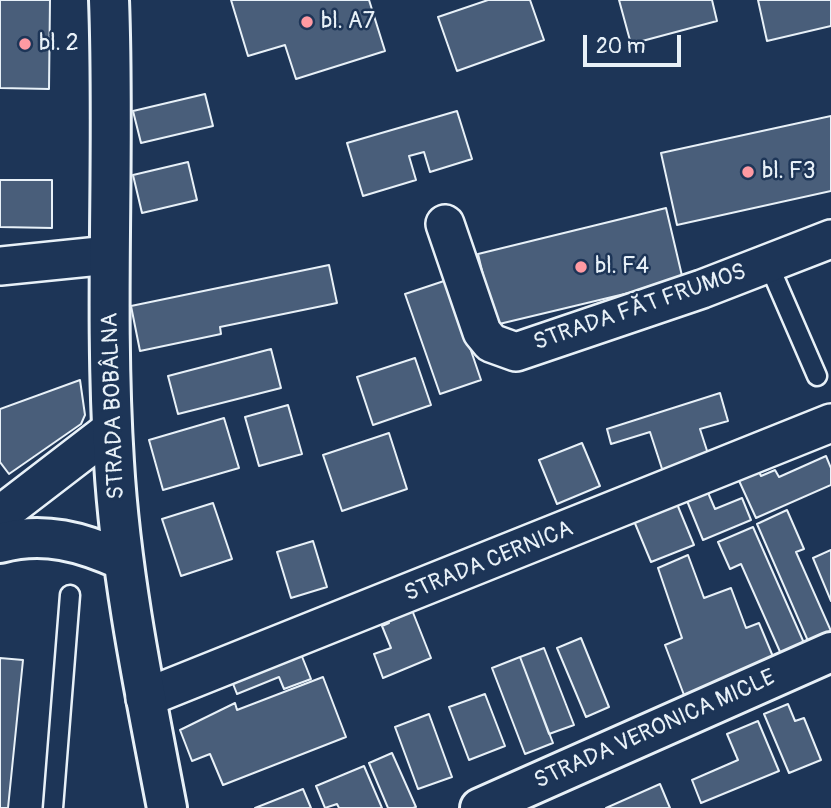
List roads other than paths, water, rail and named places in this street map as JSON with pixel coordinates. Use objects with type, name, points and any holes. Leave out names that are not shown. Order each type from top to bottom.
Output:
[{"type":"main road","name":"STRADA BOBÂLNA","points":[[109,0],[112,429],[122,560],[167,808]]},
{"type":"main road","points":[[0,543],[41,537],[64,539],[122,560]]},
{"type":"main road","name":"STRADA VERONICA MICLE","points":[[480,808],[831,652]]},
{"type":"street","name":"STRADA FĂT FRUMOS","points":[[445,224],[482,332],[491,343],[516,352],[831,239]]},
{"type":"street","points":[[0,266],[109,255]]},
{"type":"street","name":"STRADA CERNICA","points":[[145,698],[831,423]]},
{"type":"street","points":[[0,515],[112,429]]},
{"type":"lane","points":[[768,263],[817,376]]},
{"type":"lane","points":[[53,808],[70,596]]},
{"type":"place","name":"bl. A7","points":[[307,22]]},
{"type":"place","name":"bl. 2","points":[[25,44]]},
{"type":"place","name":"bl. F3","points":[[748,172]]},
{"type":"place","name":"bl. F4","points":[[581,267]]}]
